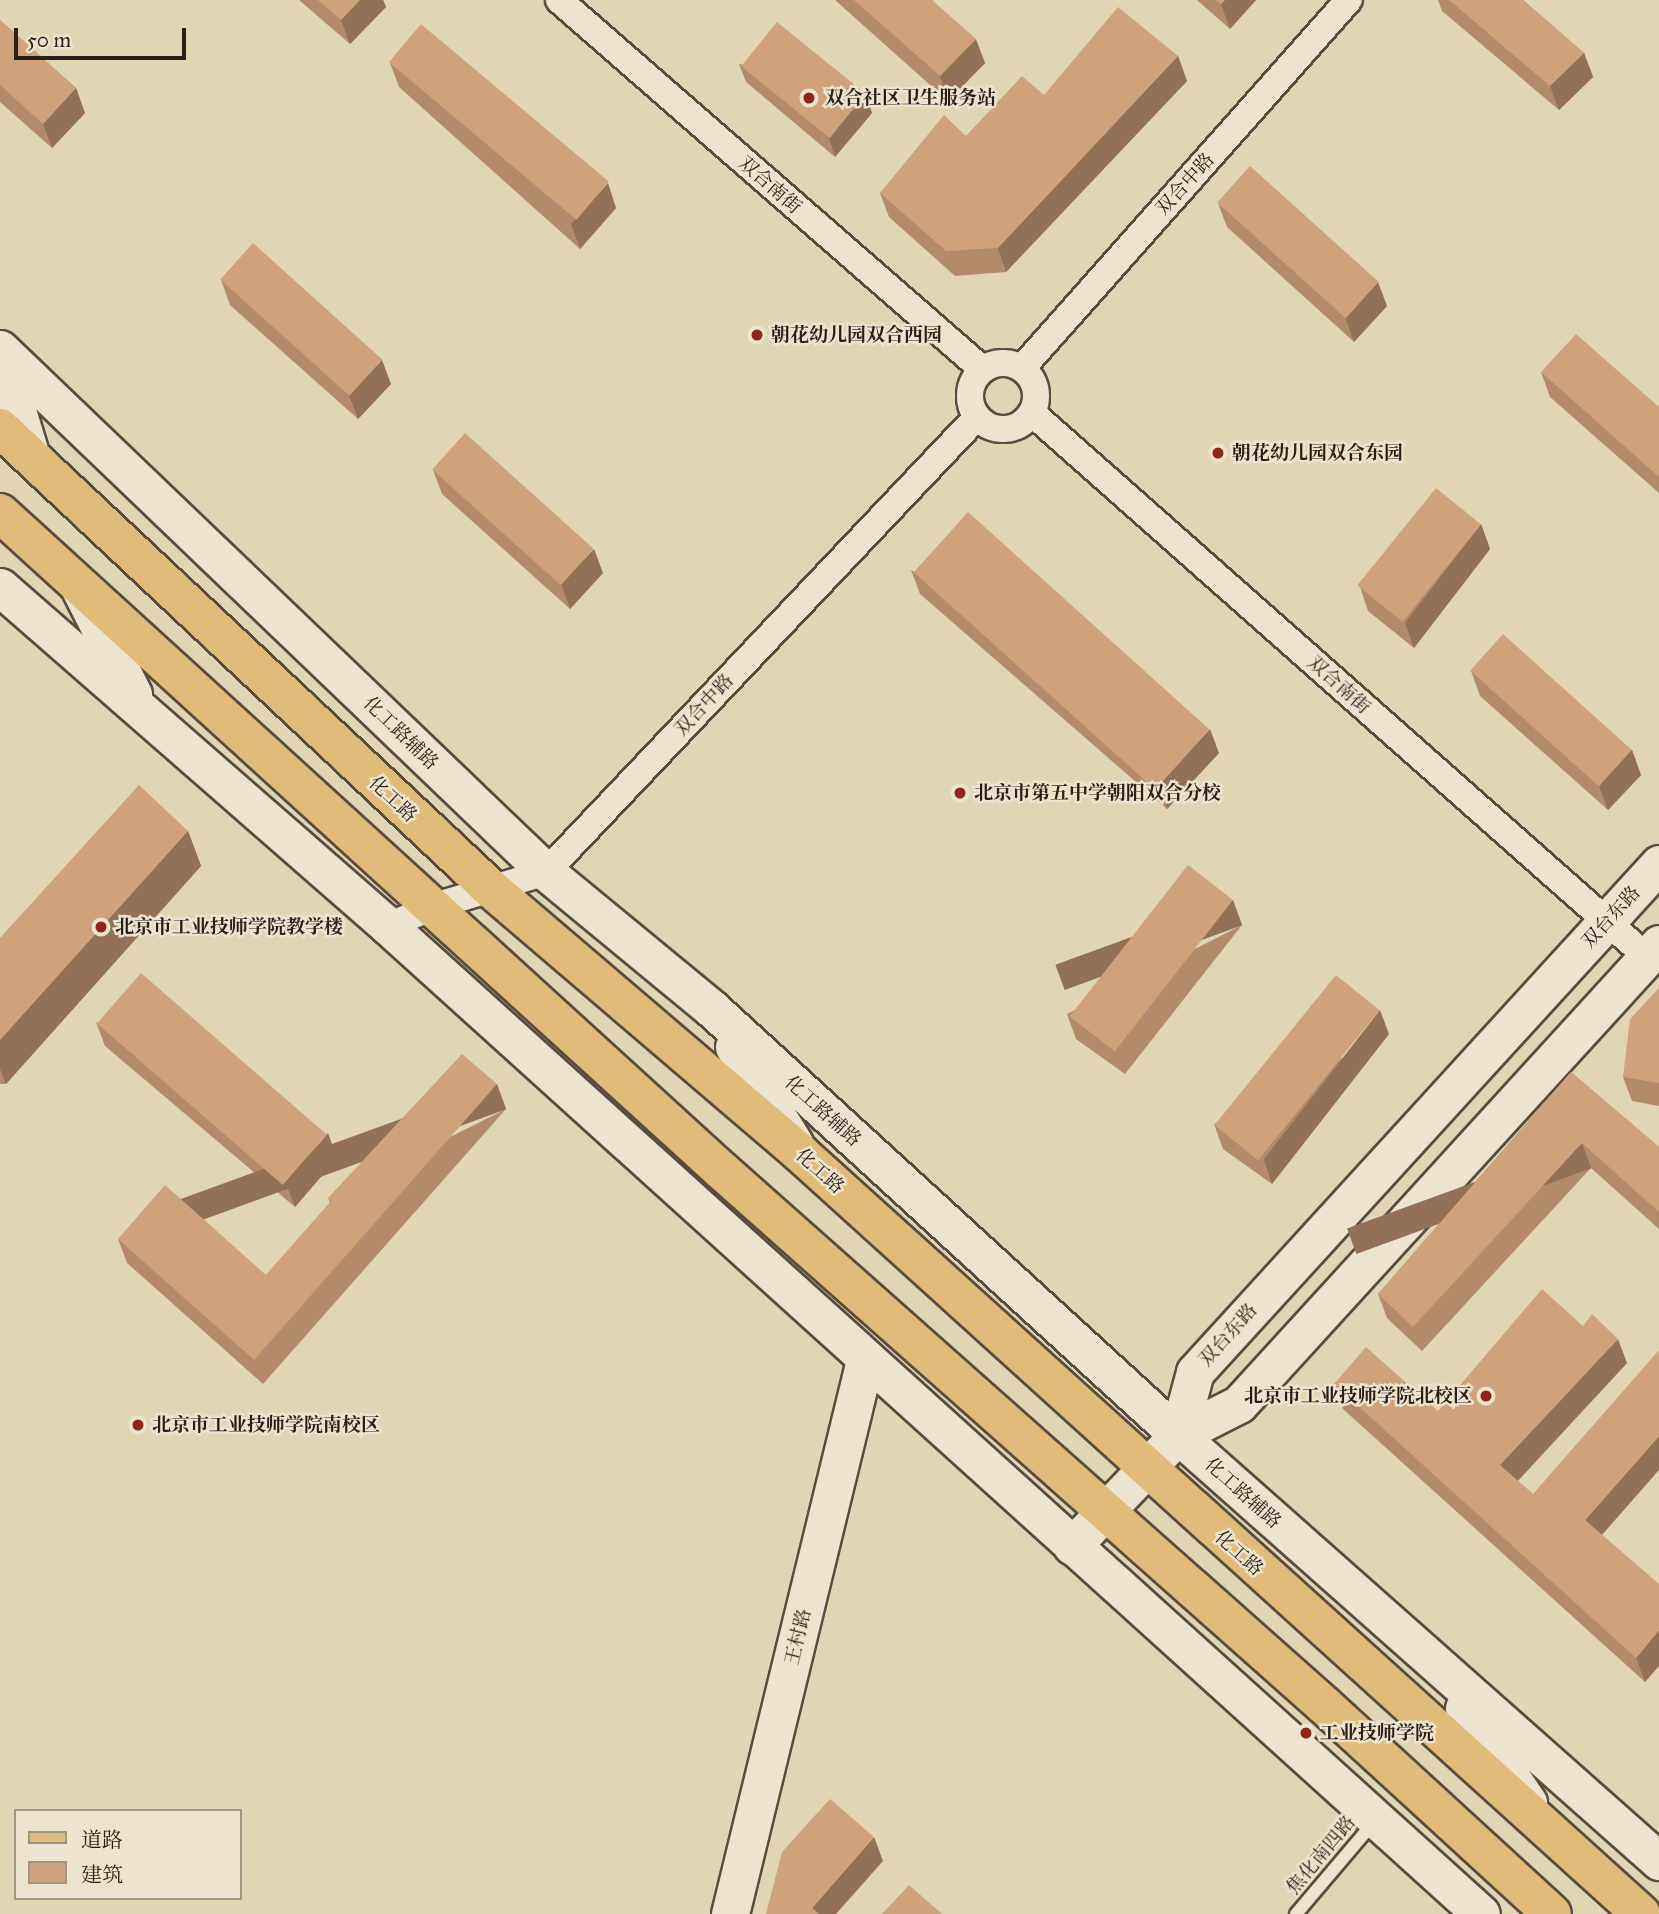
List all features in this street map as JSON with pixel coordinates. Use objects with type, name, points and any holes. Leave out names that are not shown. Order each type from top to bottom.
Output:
[{"type":"main road","name":"化工路","points":[[0,428],[490,888],[800,1153],[1145,1469],[1641,1914]]},
{"type":"main road","points":[[0,513],[435,906],[721,1170],[1552,1914]]},
{"type":"street","name":"双合南街","points":[[559,0],[982,369]]},
{"type":"street","name":"双合中路","points":[[1022,368],[1349,0]]},
{"type":"street","name":"化工路辅路","points":[[0,349],[546,872],[710,1009],[1178,1435],[1659,1861]]},
{"type":"street","points":[[0,354],[31,457]]},
{"type":"street","points":[[1002,362],[1022,368],[1036,393],[1032,412],[1016,427],[1005,429],[977,417],[969,397],[982,369],[1002,362]]},
{"type":"street","name":"双合南街","points":[[1032,412],[1606,921],[1653,951]]},
{"type":"street","name":"双合中路","points":[[546,872],[977,417]]},
{"type":"street","points":[[77,583],[141,711]]},
{"type":"street","points":[[0,586],[388,926],[1481,1914]]},
{"type":"street","name":"双台东路","points":[[1178,1435],[1195,1372],[1659,864]]},
{"type":"street","points":[[388,926],[435,906],[546,872]]},
{"type":"street","points":[[1072,1546],[1178,1435],[1239,1404],[1653,951]]},
{"type":"street","points":[[710,1009],[800,1153]]},
{"type":"street","name":"王村路","points":[[730,1914],[865,1360]]},
{"type":"street","points":[[1435,1664],[1546,1828]]},
{"type":"lane","name":"焦化南四路","points":[[1296,1914],[1375,1820]]},
{"type":"building","points":[[318,0],[360,0],[341,20]]},
{"type":"building","points":[[854,0],[932,0],[976,39],[940,76]]},
{"type":"building","points":[[1449,0],[1523,0],[1584,53],[1550,86]]},
{"type":"building","points":[[1118,7],[1178,56],[998,248],[946,251],[880,193],[944,115],[966,136],[1022,76],[1044,95]]},
{"type":"building","points":[[0,20],[76,88],[43,124],[0,85]]},
{"type":"building","name":"双合社区卫生服务站","points":[[777,22],[866,94],[830,138],[741,66]]},
{"type":"building","points":[[421,24],[609,181],[577,220],[389,62]]},
{"type":"building","points":[[1250,166],[1379,282],[1346,318],[1217,202]]},
{"type":"building","points":[[253,243],[382,359],[350,396],[220,279]]},
{"type":"building","points":[[1576,334],[1659,407],[1659,477],[1541,372]]},
{"type":"building","points":[[465,433],[594,549],[561,585],[432,469]]},
{"type":"building","points":[[1436,488],[1481,525],[1402,622],[1357,585]]},
{"type":"building","points":[[968,512],[1210,729],[1155,790],[914,572]]},
{"type":"building","points":[[1503,634],[1632,750],[1599,786],[1470,670]]},
{"type":"building","points":[[139,785],[188,831],[0,1040],[0,938]]},
{"type":"building","points":[[1188,865],[1233,900],[1115,1051],[1070,1016]]},
{"type":"building","points":[[141,973],[327,1134],[283,1185],[97,1024]]},
{"type":"building","points":[[1336,975],[1380,1010],[1258,1160],[1215,1125]]},
{"type":"building","points":[[1659,988],[1659,1083],[1623,1077],[1630,1019]]},
{"type":"building","points":[[462,1054],[497,1084],[254,1360],[118,1239],[165,1185],[266,1275],[331,1201],[328,1198]]},
{"type":"building","points":[[1571,1072],[1659,1147],[1659,1212],[1582,1143],[1413,1327],[1378,1294]]},
{"type":"building","points":[[1542,1289],[1583,1326],[1592,1314],[1618,1339],[1500,1465],[1533,1494],[1659,1350],[1659,1436],[1585,1520],[1659,1584],[1659,1630],[1636,1658],[1334,1384],[1366,1347],[1438,1411]]},
{"type":"building","points":[[830,1799],[874,1837],[812,1908],[819,1914],[766,1914],[782,1852]]},
{"type":"building","points":[[909,1885],[942,1914],[882,1914]]},
{"type":"place","name":"双合社区卫生服务站","points":[[809,98]]},
{"type":"place","name":"朝花幼儿园双合西园","points":[[757,335]]},
{"type":"place","name":"朝花幼儿园双合东园","points":[[1218,453]]},
{"type":"place","name":"北京市第五中学朝阳双合分校","points":[[960,793]]},
{"type":"place","name":"北京市工业技师学院教学楼","points":[[101,927]]},
{"type":"place","name":"北京市工业技师学院北校区","points":[[1486,1396]]},
{"type":"place","name":"北京市工业技师学院南校区","points":[[138,1425]]},
{"type":"place","name":"工业技师学院","points":[[1306,1733]]}]
